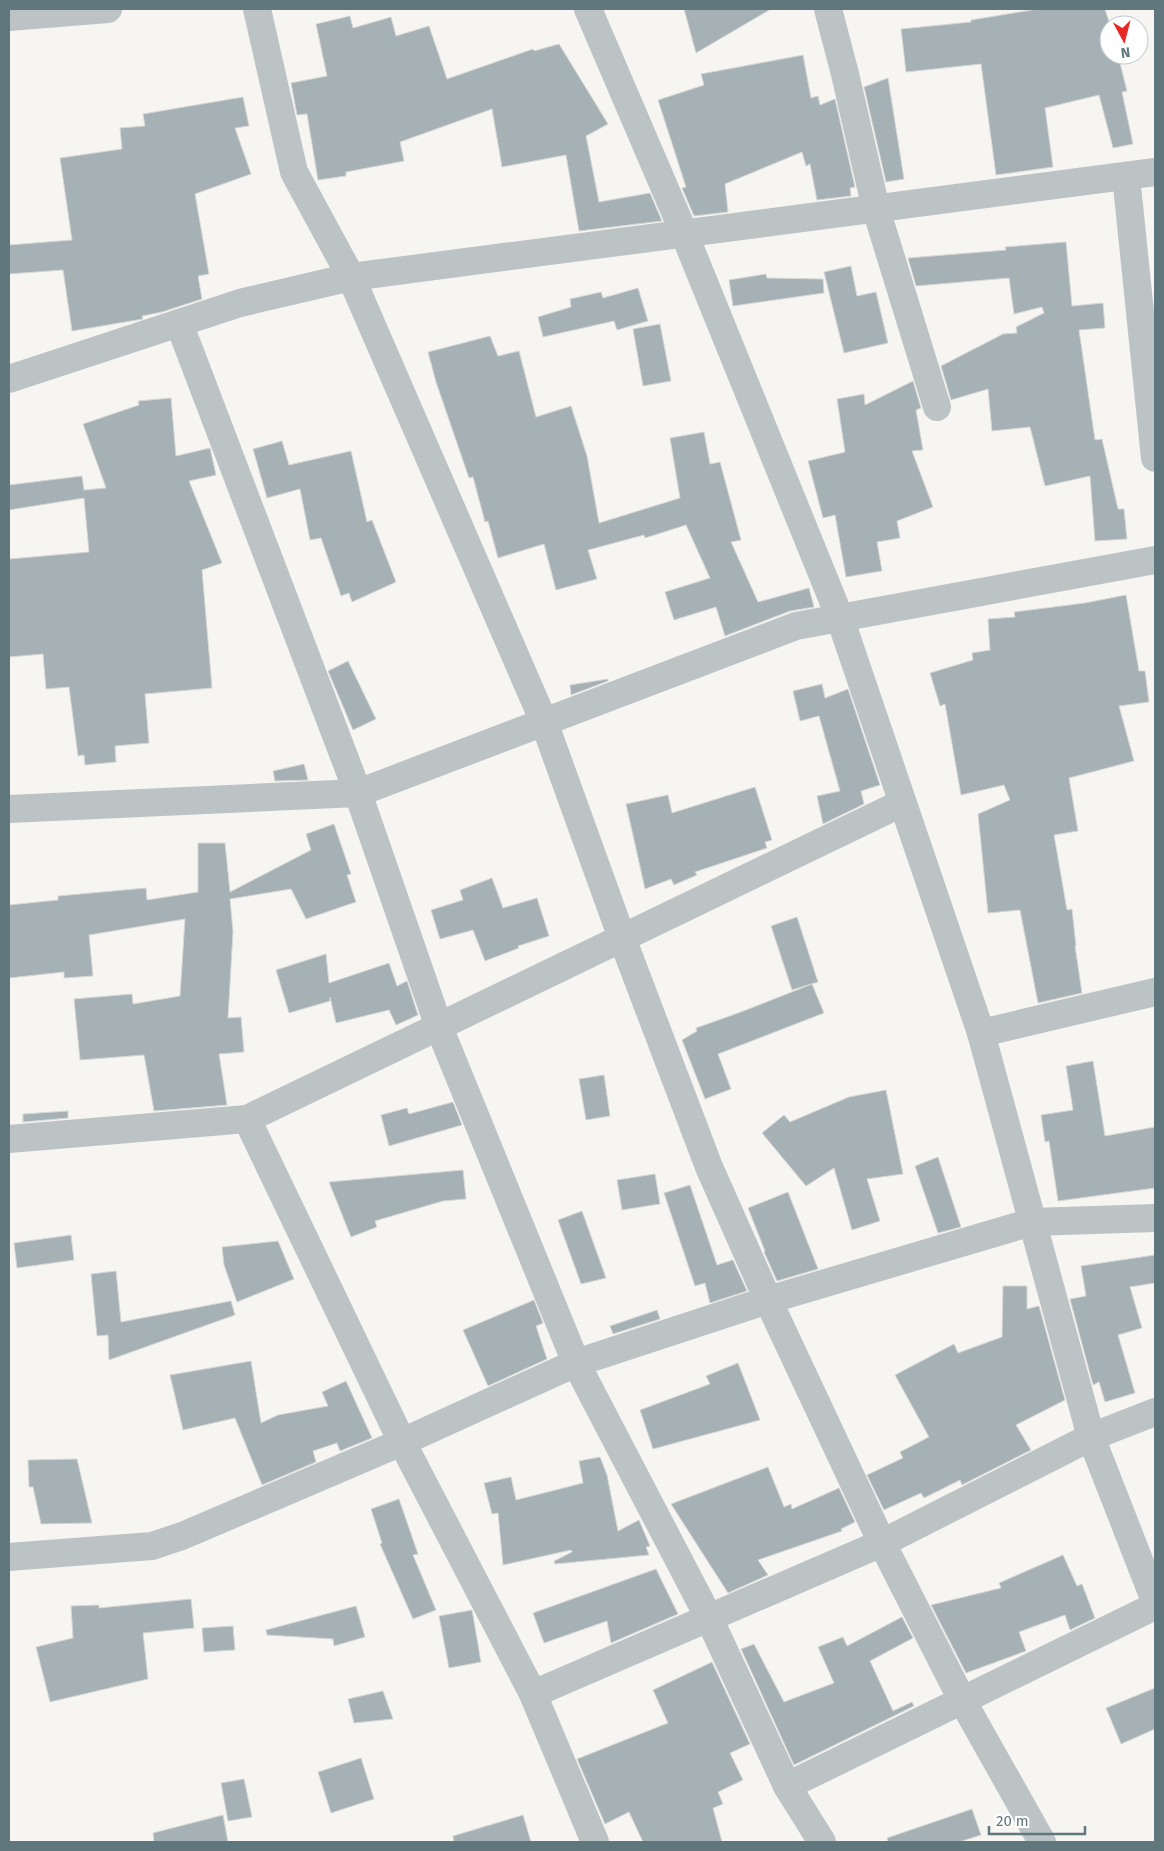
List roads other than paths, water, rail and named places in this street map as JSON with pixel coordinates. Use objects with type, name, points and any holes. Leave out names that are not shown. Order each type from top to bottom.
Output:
[{"type":"street","points":[[9,17],[108,9]]},
{"type":"street","points":[[257,9],[294,172],[351,277],[544,722],[622,938],[709,1167],[768,1300],[882,1543],[962,1700],[1042,1842]]},
{"type":"street","points":[[588,9],[684,233],[840,618],[980,1033],[1091,1438],[1155,1600]]},
{"type":"street","points":[[828,9],[876,209],[937,407]]},
{"type":"street","points":[[9,380],[240,303],[351,277],[1155,172]]},
{"type":"street","points":[[1126,176],[1155,458]]},
{"type":"street","points":[[179,323],[358,793],[439,1026],[576,1363],[709,1618],[787,1786],[822,1842]]},
{"type":"street","points":[[9,810],[358,793],[796,626],[1155,560]]},
{"type":"street","points":[[9,1139],[247,1119],[902,803]]},
{"type":"street","points":[[980,1033],[1155,992]]},
{"type":"street","points":[[247,1119],[402,1442],[533,1694],[595,1842]]},
{"type":"street","points":[[9,1558],[152,1546],[182,1536],[402,1442],[576,1363],[768,1300],[1032,1222],[1155,1218]]},
{"type":"street","points":[[533,1694],[882,1543],[1091,1438],[1155,1412]]},
{"type":"street","points":[[787,1786],[1155,1606]]}]
